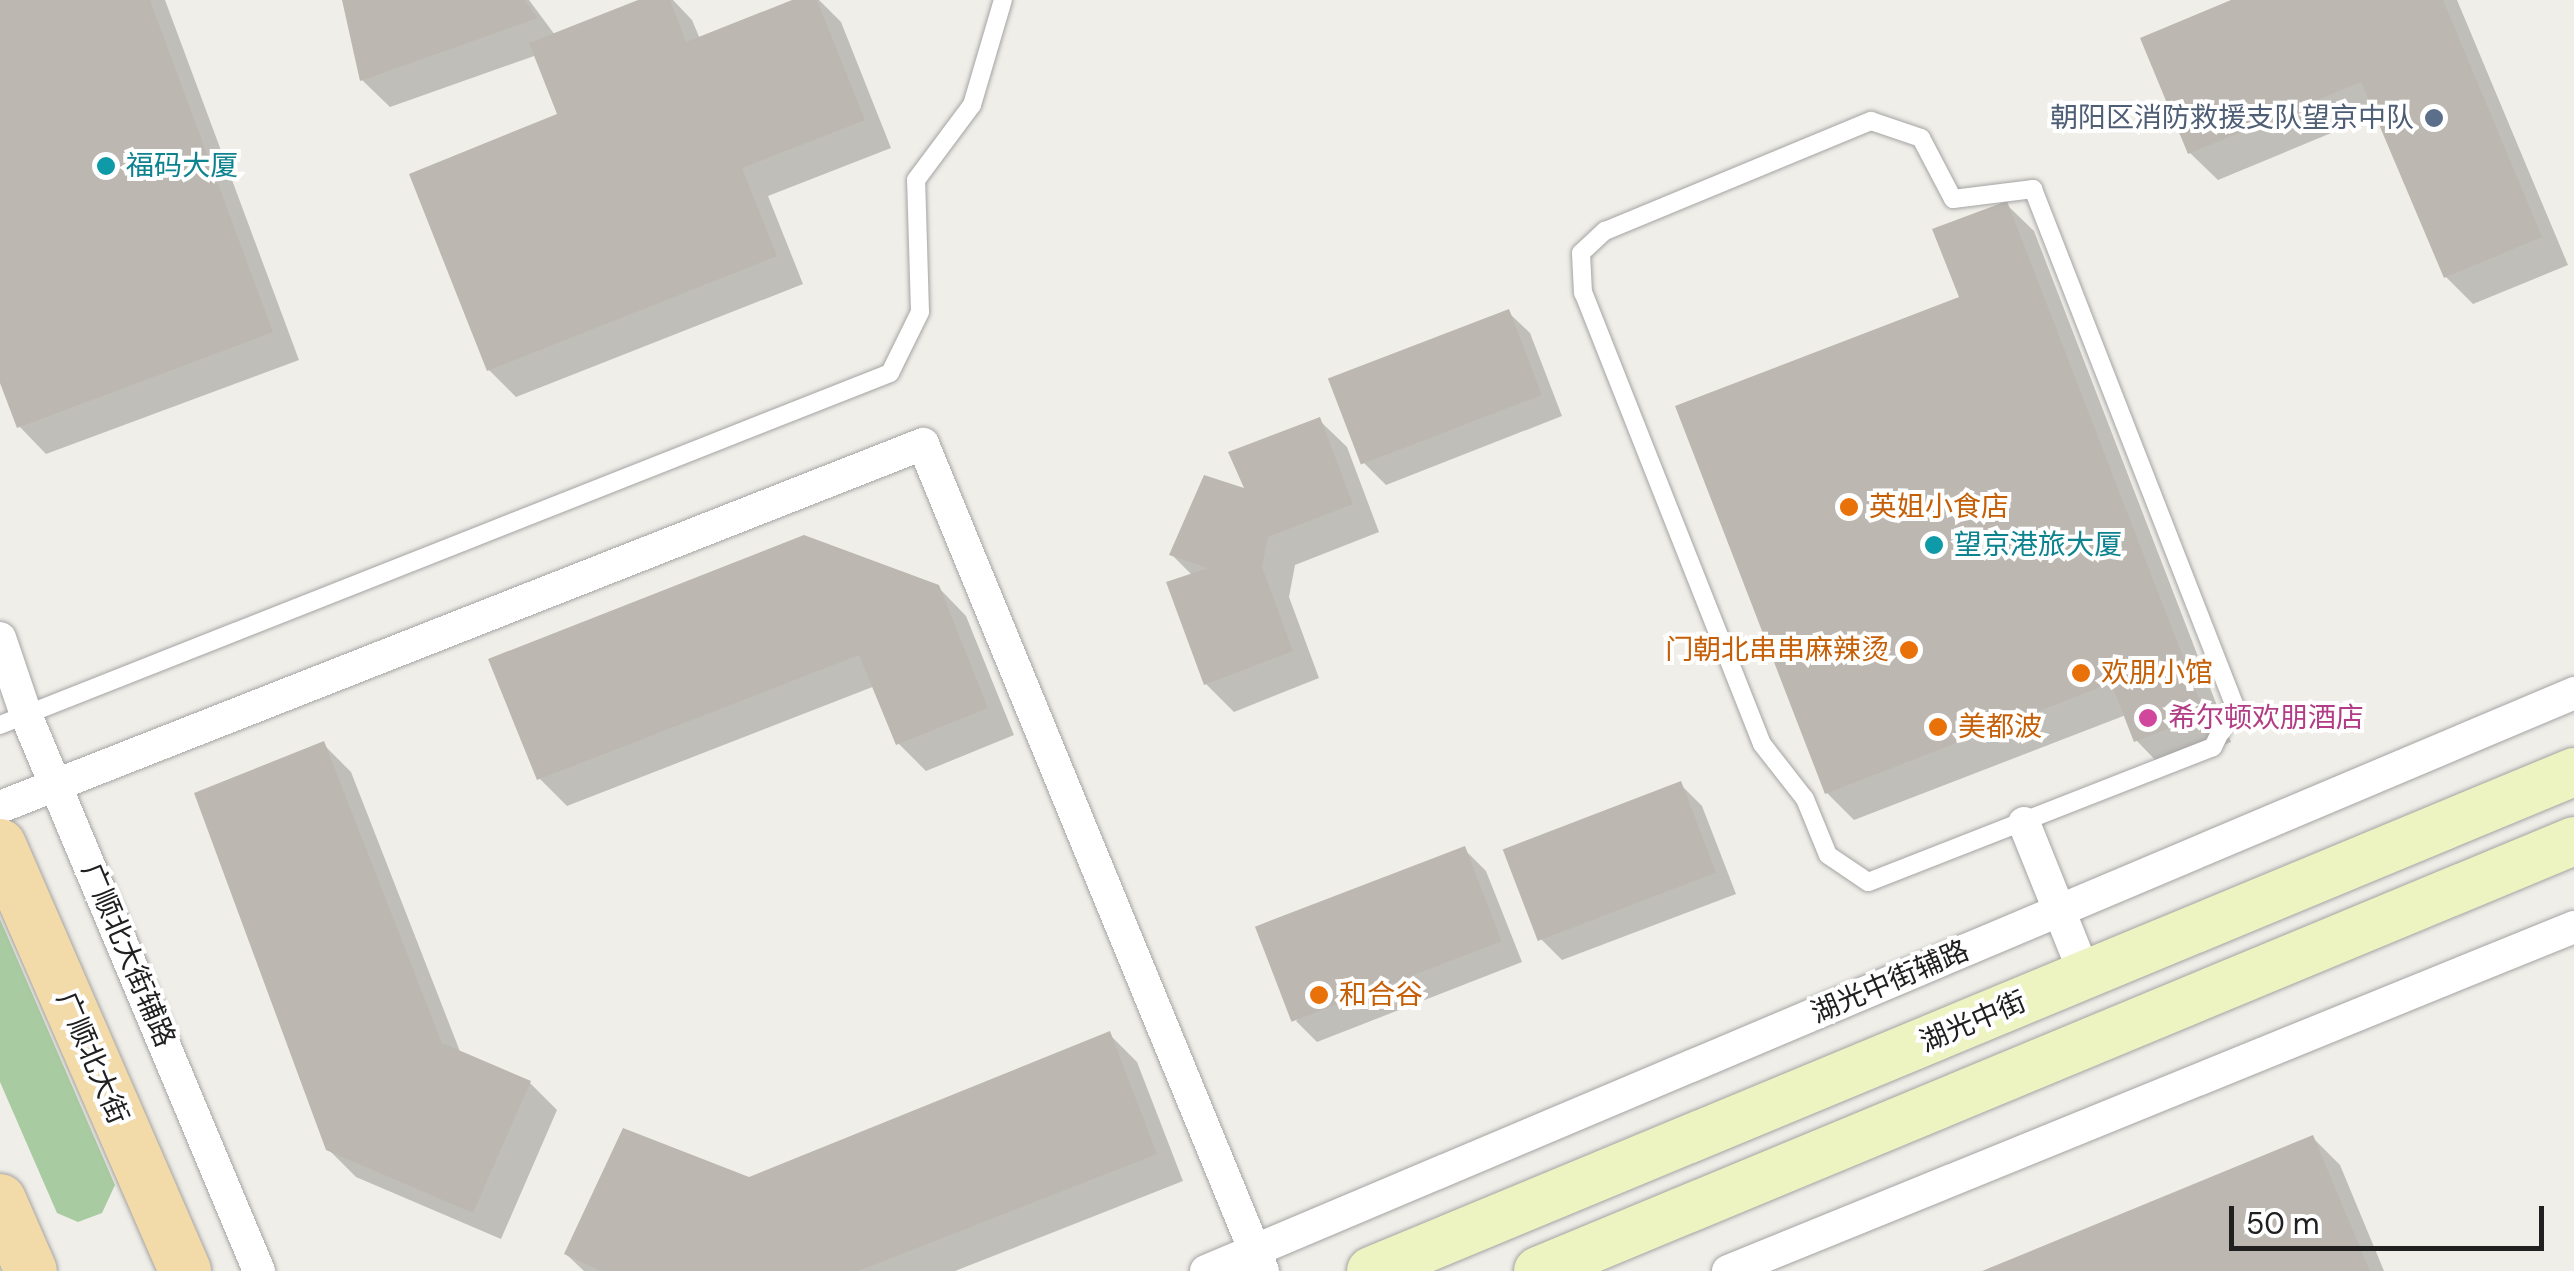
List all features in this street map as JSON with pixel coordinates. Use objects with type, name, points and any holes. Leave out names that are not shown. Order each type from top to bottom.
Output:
[{"type":"main road","name":"湖光中街","points":[[1371,1271],[2574,772]]},
{"type":"main road","points":[[1544,1270],[2574,841]]},
{"type":"main road","name":"广顺北大街","points":[[0,845],[185,1271]]},
{"type":"main road","points":[[0,1200],[31,1271]]},
{"type":"street","points":[[0,807],[924,444],[1259,1261]]},
{"type":"street","name":"广顺北大街辅路","points":[[0,638],[13,720],[56,783],[259,1271]]},
{"type":"street","name":"湖光中街辅路","points":[[1206,1271],[1259,1261],[2059,911],[2574,693]]},
{"type":"street","points":[[2024,824],[2085,975]]},
{"type":"street","points":[[1728,1271],[2574,927]]},
{"type":"lane","points":[[13,720],[890,373],[920,312],[916,180],[972,105],[1003,0]]},
{"type":"lane","points":[[1871,121],[1921,138],[1954,199],[2033,189],[2234,704],[2213,747],[2024,824],[1868,882],[1828,855],[1805,799],[1762,744],[1584,293],[1582,253],[1605,232],[1871,121]]},
{"type":"green space","points":[[0,919],[115,1185],[102,1213],[78,1222],[57,1213],[0,1082]]},
{"type":"building","name":"福码大厦","points":[[0,0],[150,0],[273,332],[17,428],[0,383]]},
{"type":"building","points":[[342,0],[524,0],[538,18],[360,81]]},
{"type":"building","points":[[638,0],[670,0],[686,42],[792,0],[817,0],[865,120],[742,168],[777,256],[487,371],[409,174],[557,114],[529,43]]},
{"type":"building","name":"朝阳区消防救援支队望京中队","points":[[2231,0],[2443,0],[2542,237],[2444,278],[2361,82],[2188,154],[2140,38]]},
{"type":"building","name":"望京港旅大厦","points":[[2007,201],[2205,714],[2134,742],[2111,683],[1825,794],[1675,406],[1959,297],[1932,229]]},
{"type":"building","points":[[1509,309],[1542,395],[1361,464],[1328,379]]},
{"type":"building","points":[[1320,417],[1353,504],[1268,537],[1262,567],[1293,651],[1204,685],[1166,582],[1208,568],[1169,555],[1204,475],[1244,488],[1228,452]]},
{"type":"building","points":[[804,535],[939,585],[988,708],[896,745],[859,655],[537,780],[488,659]]},
{"type":"building","points":[[324,741],[442,1043],[531,1081],[473,1213],[326,1150],[194,793]]},
{"type":"building","points":[[1681,781],[1716,872],[1538,941],[1503,849]]},
{"type":"building","points":[[1465,846],[1502,941],[1291,1022],[1255,927]]},
{"type":"building","points":[[1110,1031],[1157,1154],[858,1271],[601,1271],[564,1254],[623,1128],[749,1177]]},
{"type":"building","points":[[2313,1135],[2370,1271],[1982,1271]]},
{"type":"place","name":"朝阳区消防救援支队望京中队","points":[[2434,118]]},
{"type":"place","name":"福码大厦","points":[[106,166]]},
{"type":"place","name":"英姐小食店","points":[[1849,507]]},
{"type":"place","name":"望京港旅大厦","points":[[1934,545]]},
{"type":"place","name":"门朝北串串麻辣烫","points":[[1909,650]]},
{"type":"place","name":"欢朋小馆","points":[[2081,673]]},
{"type":"place","name":"希尔顿欢朋酒店","points":[[2148,718]]},
{"type":"place","name":"美都波","points":[[1938,727]]},
{"type":"place","name":"和合谷","points":[[1319,995]]}]
